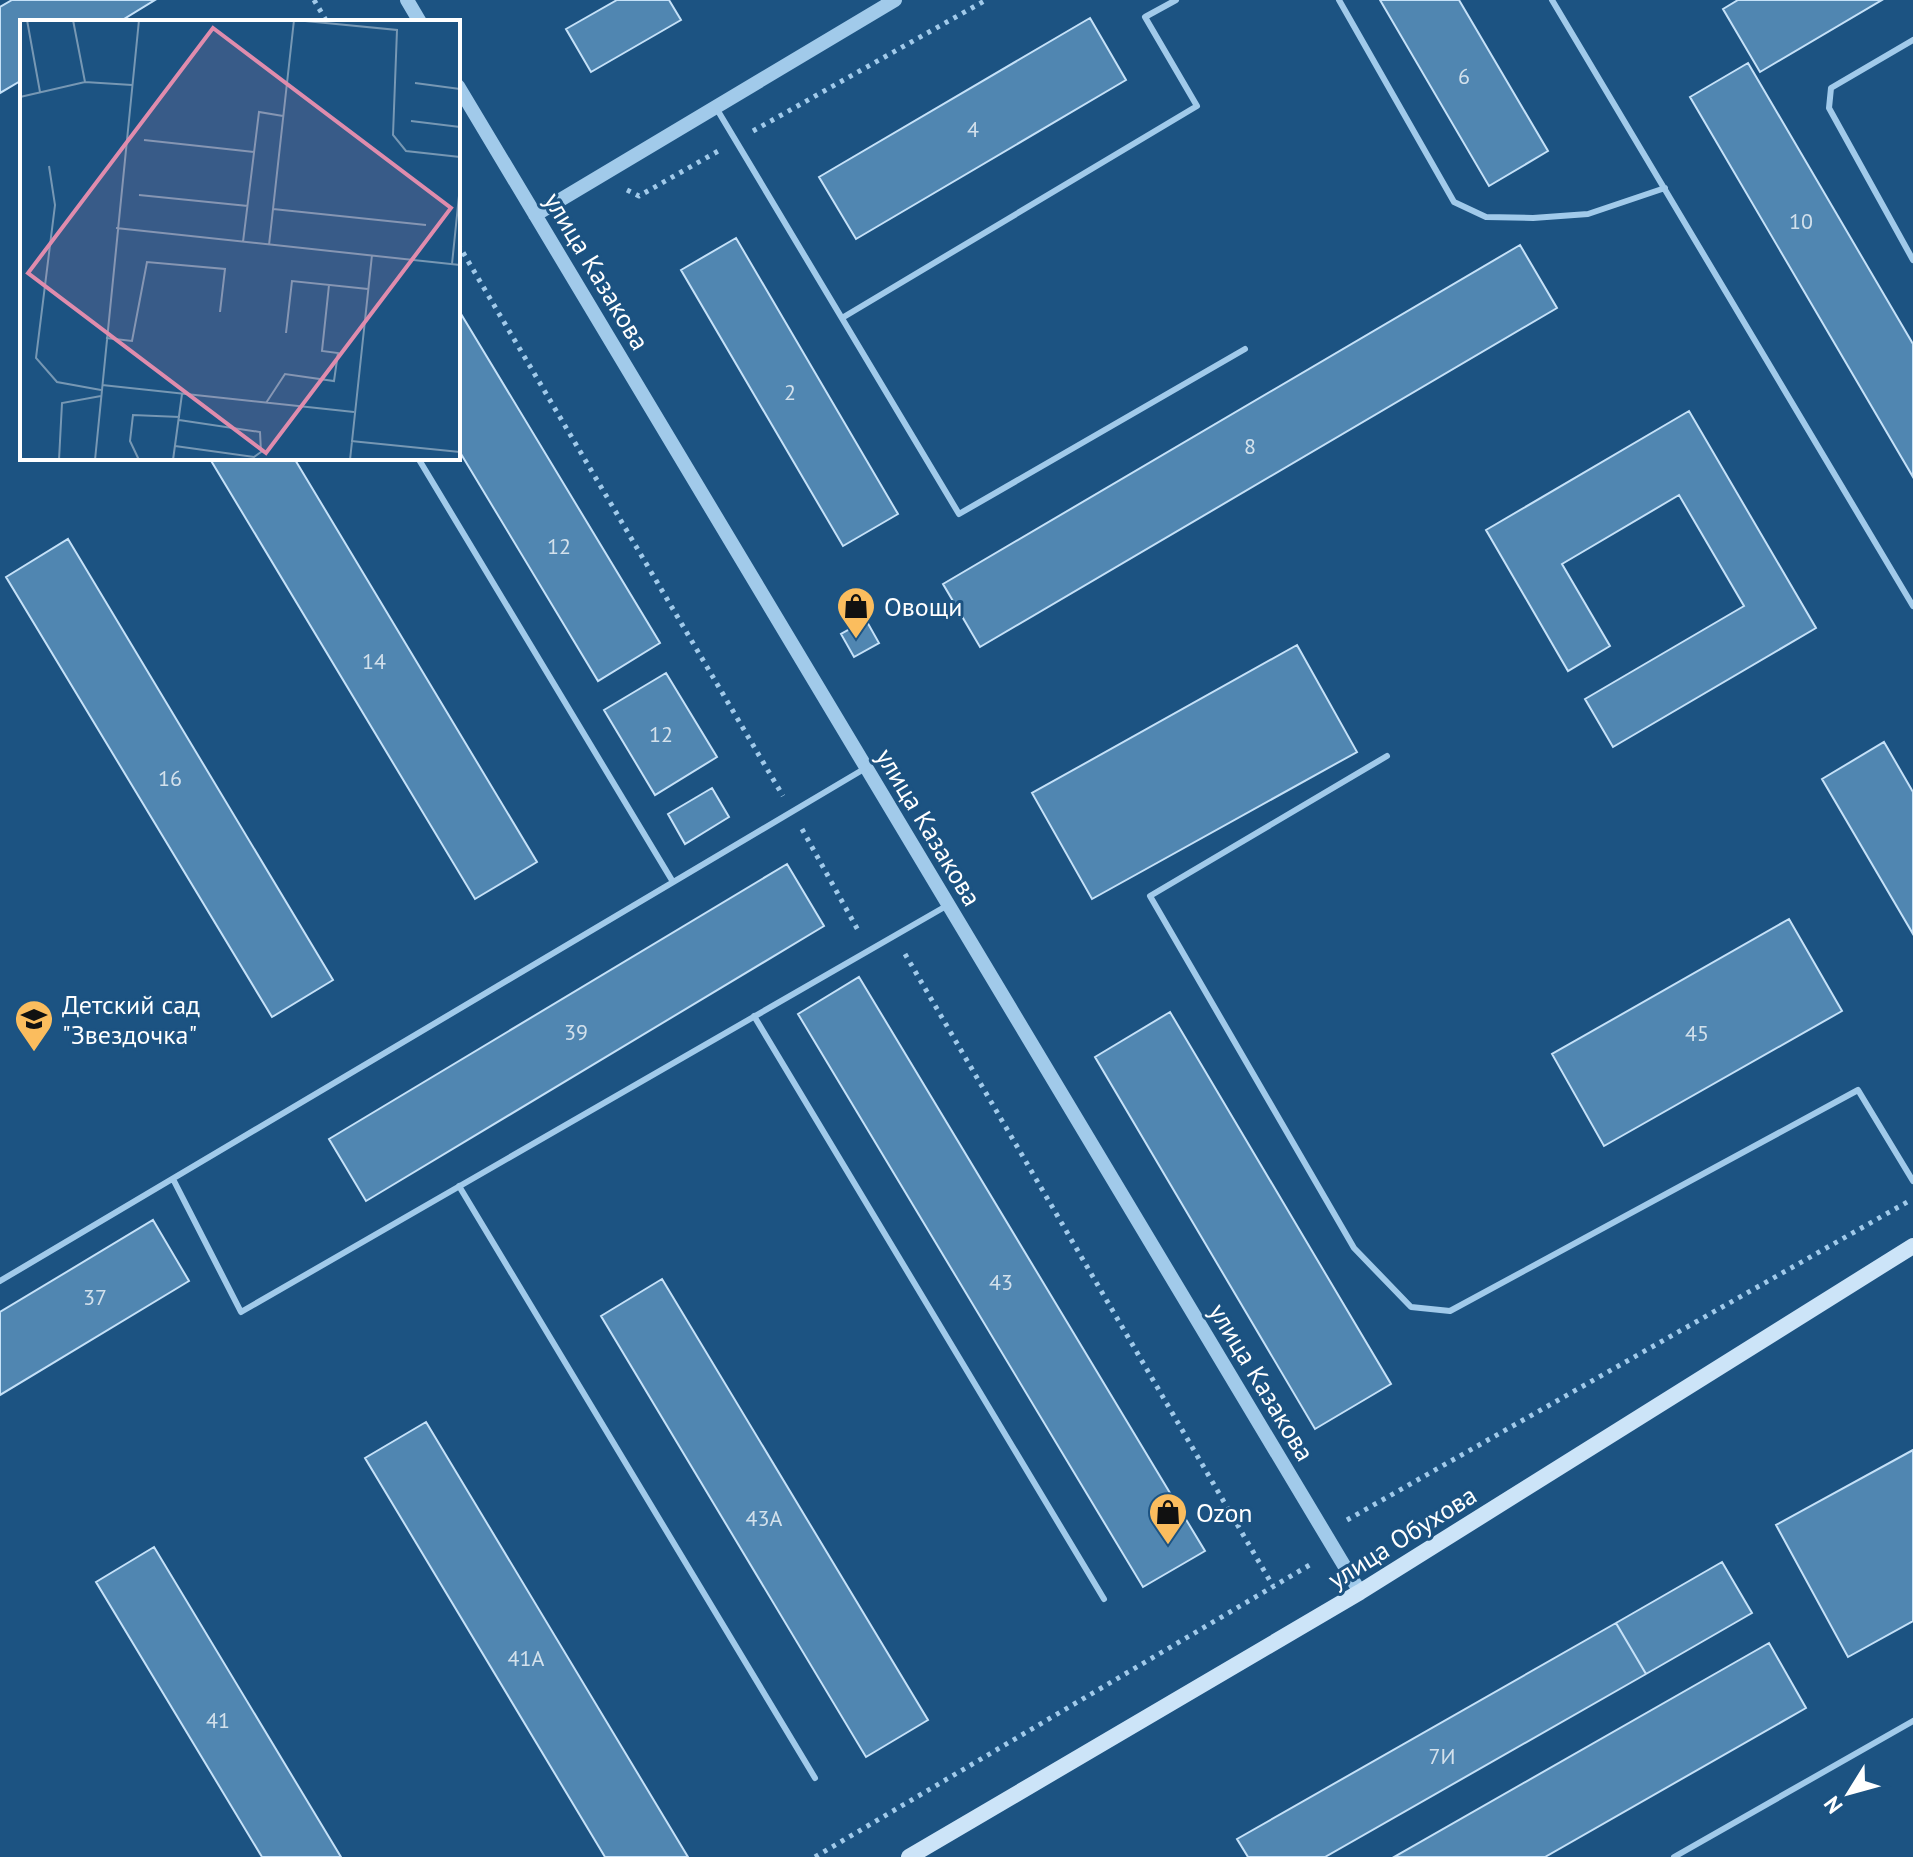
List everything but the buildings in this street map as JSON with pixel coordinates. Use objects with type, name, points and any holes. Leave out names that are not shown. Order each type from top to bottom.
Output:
[{"type":"main road","name":"улица Обухова","points":[[909,1857],[1360,1592],[1913,1246]]},
{"type":"street","points":[[407,0],[419,20]]},
{"type":"street","points":[[535,215],[895,0]]},
{"type":"street","name":"улица Казакова","points":[[460,89],[1360,1592]]},
{"type":"lane","points":[[842,318],[1197,106],[1145,17],[1176,0]]},
{"type":"lane","points":[[1339,0],[1454,202],[1486,217],[1547,217],[1588,214],[1665,188]]},
{"type":"lane","points":[[1552,0],[1913,606]]},
{"type":"lane","points":[[1913,40],[1831,88],[1829,108],[1913,260]]},
{"type":"lane","points":[[715,106],[959,514],[1245,349]]},
{"type":"lane","points":[[419,460],[673,882]]},
{"type":"lane","points":[[1387,756],[1150,896],[1354,1248],[1411,1307],[1450,1311],[1858,1090],[1913,1181]]},
{"type":"lane","points":[[0,1281],[867,768]]},
{"type":"lane","points":[[173,1179],[241,1312],[948,905]]},
{"type":"lane","points":[[754,1016],[1104,1599]]},
{"type":"lane","points":[[459,1186],[815,1778]]},
{"type":"lane","points":[[1674,1857],[1913,1721]]},
{"type":"path","points":[[314,0],[326,20]]},
{"type":"path","points":[[600,176],[639,196],[986,0]]},
{"type":"path","points":[[460,247],[793,812],[869,951]]},
{"type":"path","points":[[894,936],[1273,1586]]},
{"type":"path","points":[[1324,1532],[1913,1199]]},
{"type":"path","points":[[815,1857],[1334,1550]]},
{"type":"place","name":"Овощи","points":[[856,640]]},
{"type":"place","name":"Детский сад \"Звездочка\"","points":[[34,1053]]},
{"type":"place","name":"Ozon","points":[[1168,1546]]}]
